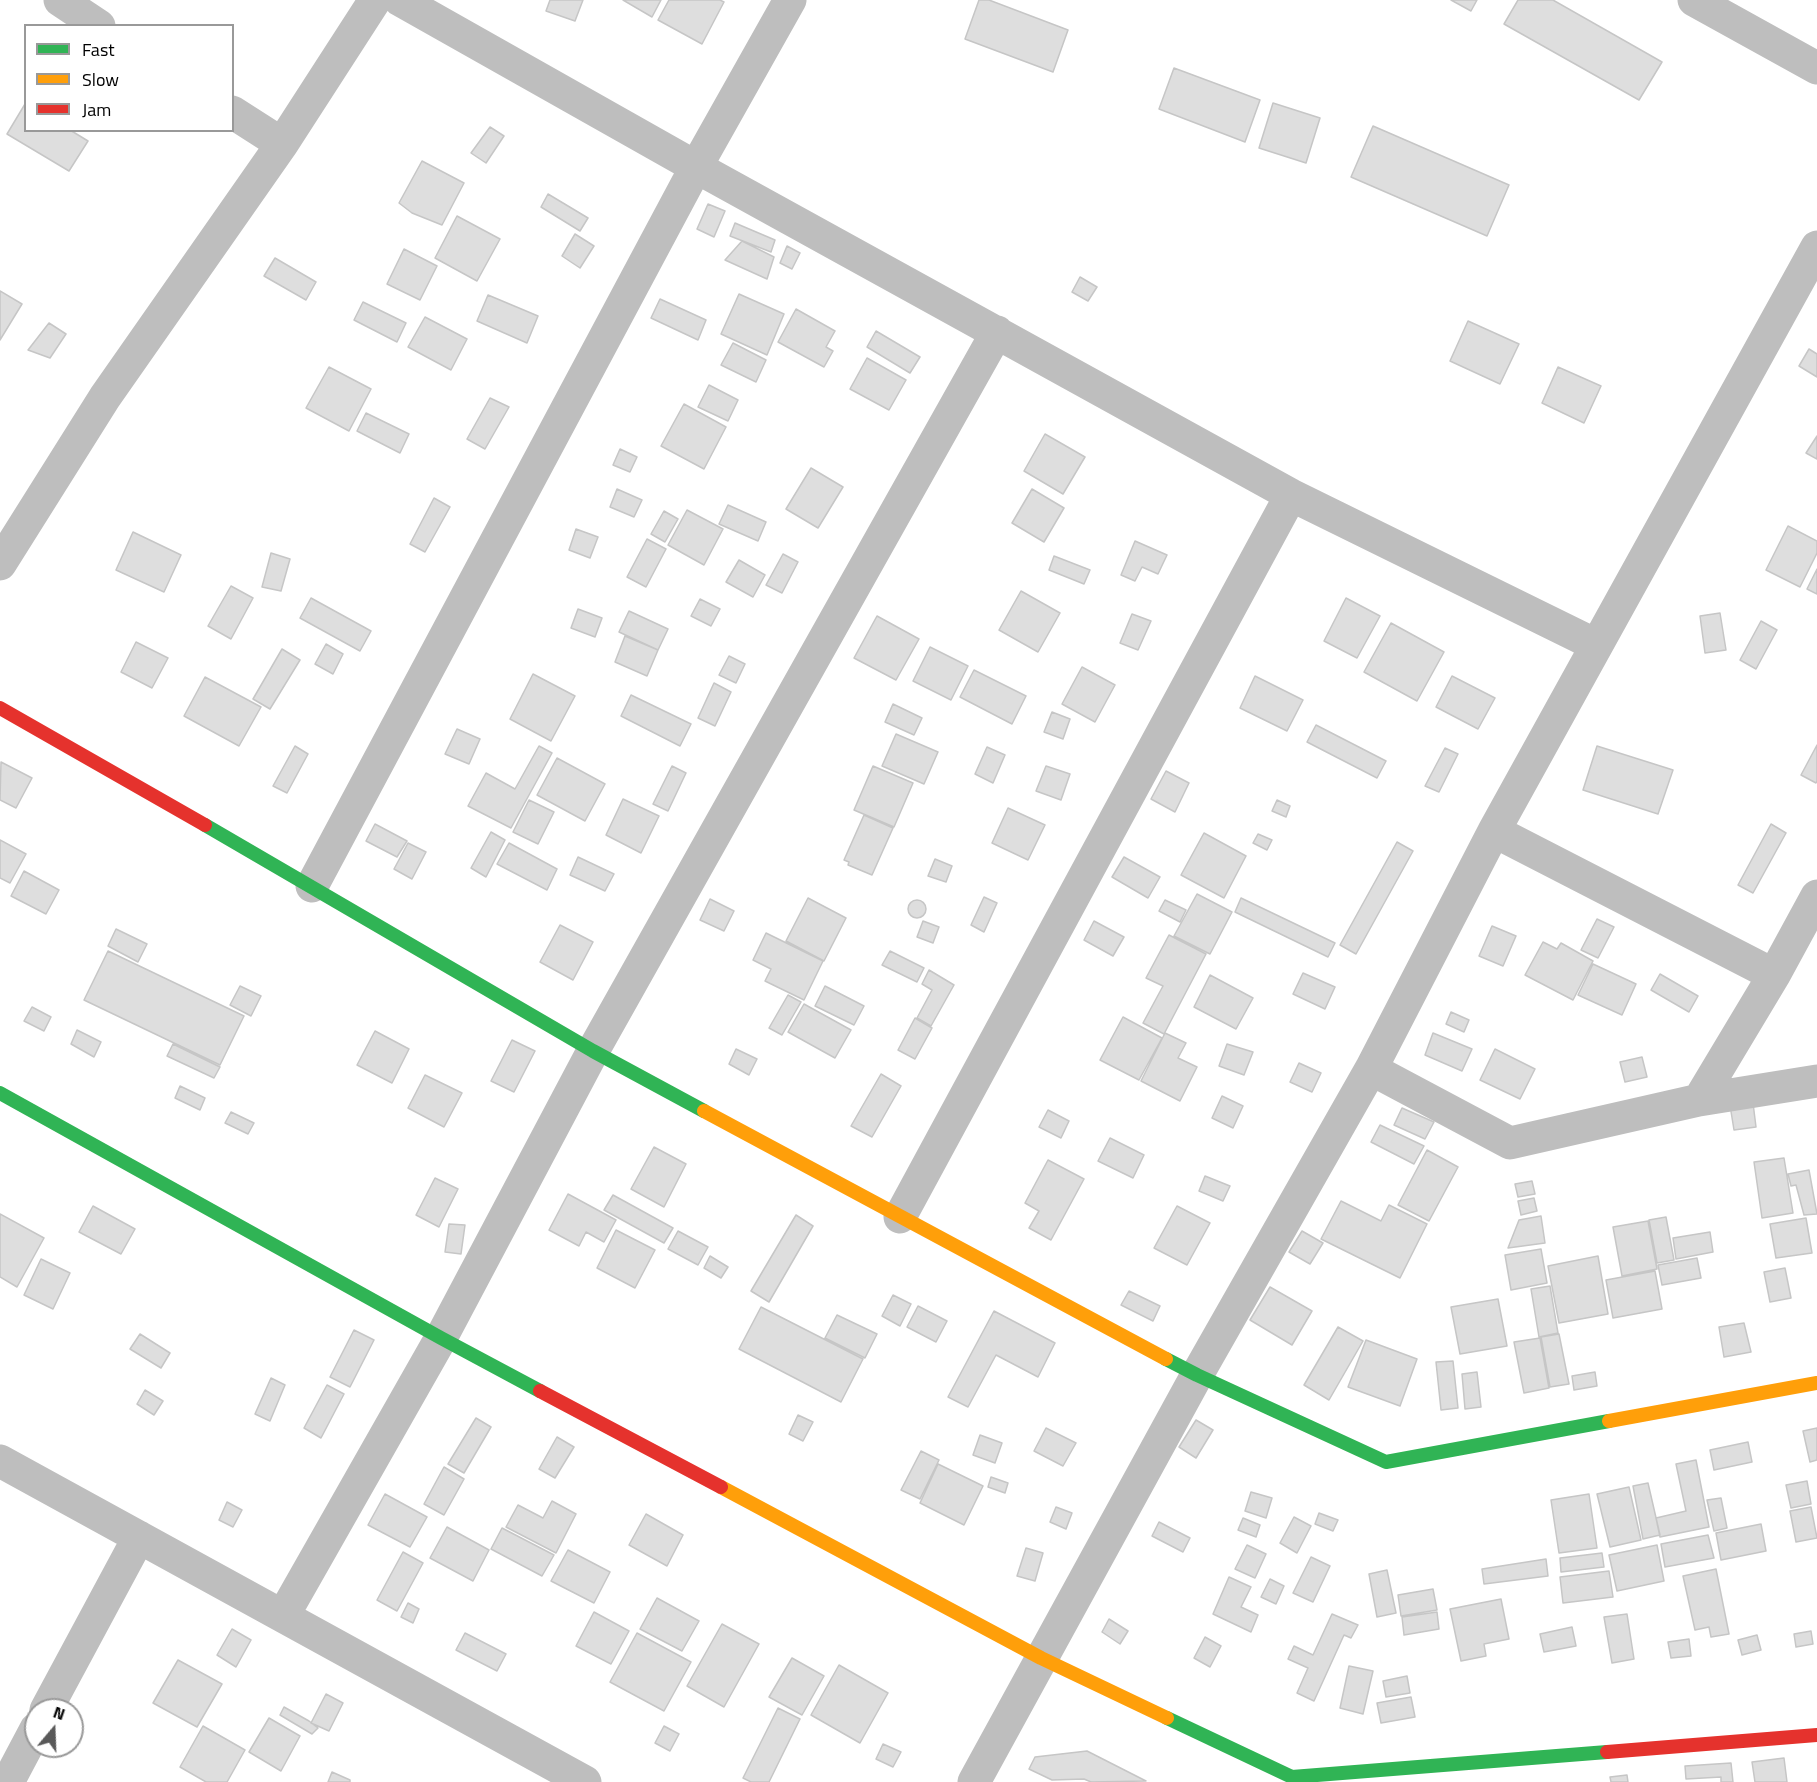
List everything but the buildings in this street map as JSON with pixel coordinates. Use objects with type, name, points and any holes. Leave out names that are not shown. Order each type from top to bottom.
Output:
[{"type":"street","points":[[60,0],[96,24]]},
{"type":"street","points":[[0,564],[105,398],[282,144],[375,0]]},
{"type":"street","points":[[400,0],[696,167],[1291,495],[1596,645]]},
{"type":"street","points":[[312,886],[696,167],[790,0]]},
{"type":"street","points":[[1694,0],[1817,68]]},
{"type":"street","points":[[234,113],[282,144]]},
{"type":"street","points":[[974,1782],[1197,1375],[1371,1069],[1494,831],[1817,247]]},
{"type":"street","points":[[283,1616],[441,1338],[593,1051],[997,332]]},
{"type":"street","points":[[900,1216],[1291,495]]},
{"type":"street","points":[[0,708],[312,886],[593,1051],[1197,1375],[1386,1462],[1817,1383]]},
{"type":"street","points":[[1494,831],[1774,975]]},
{"type":"street","points":[[1699,1100],[1774,975],[1817,896]]},
{"type":"street","points":[[1371,1069],[1510,1143],[1699,1100],[1817,1081]]},
{"type":"street","points":[[0,1093],[441,1338],[1041,1658],[1291,1779],[1817,1735]]},
{"type":"street","points":[[0,1461],[585,1782]]},
{"type":"street","points":[[52,1698],[139,1537]]},
{"type":"street","points":[[11,1781],[24,1754]]},
{"type":"traffic: fast","points":[[205,825],[593,1051],[704,1111]]},
{"type":"traffic: fast","points":[[0,1093],[540,1391]]},
{"type":"traffic: fast","points":[[1166,1359],[1386,1462],[1609,1421]]},
{"type":"traffic: fast","points":[[1167,1718],[1292,1777],[1607,1752]]},
{"type":"traffic: slow","points":[[704,1111],[1166,1359]]},
{"type":"traffic: slow","points":[[1609,1421],[1817,1383]]},
{"type":"traffic: slow","points":[[721,1487],[1041,1658],[1167,1718]]},
{"type":"traffic: jam","points":[[0,708],[205,825]]},
{"type":"traffic: jam","points":[[540,1391],[721,1487]]},
{"type":"traffic: jam","points":[[1607,1752],[1817,1735]]}]
